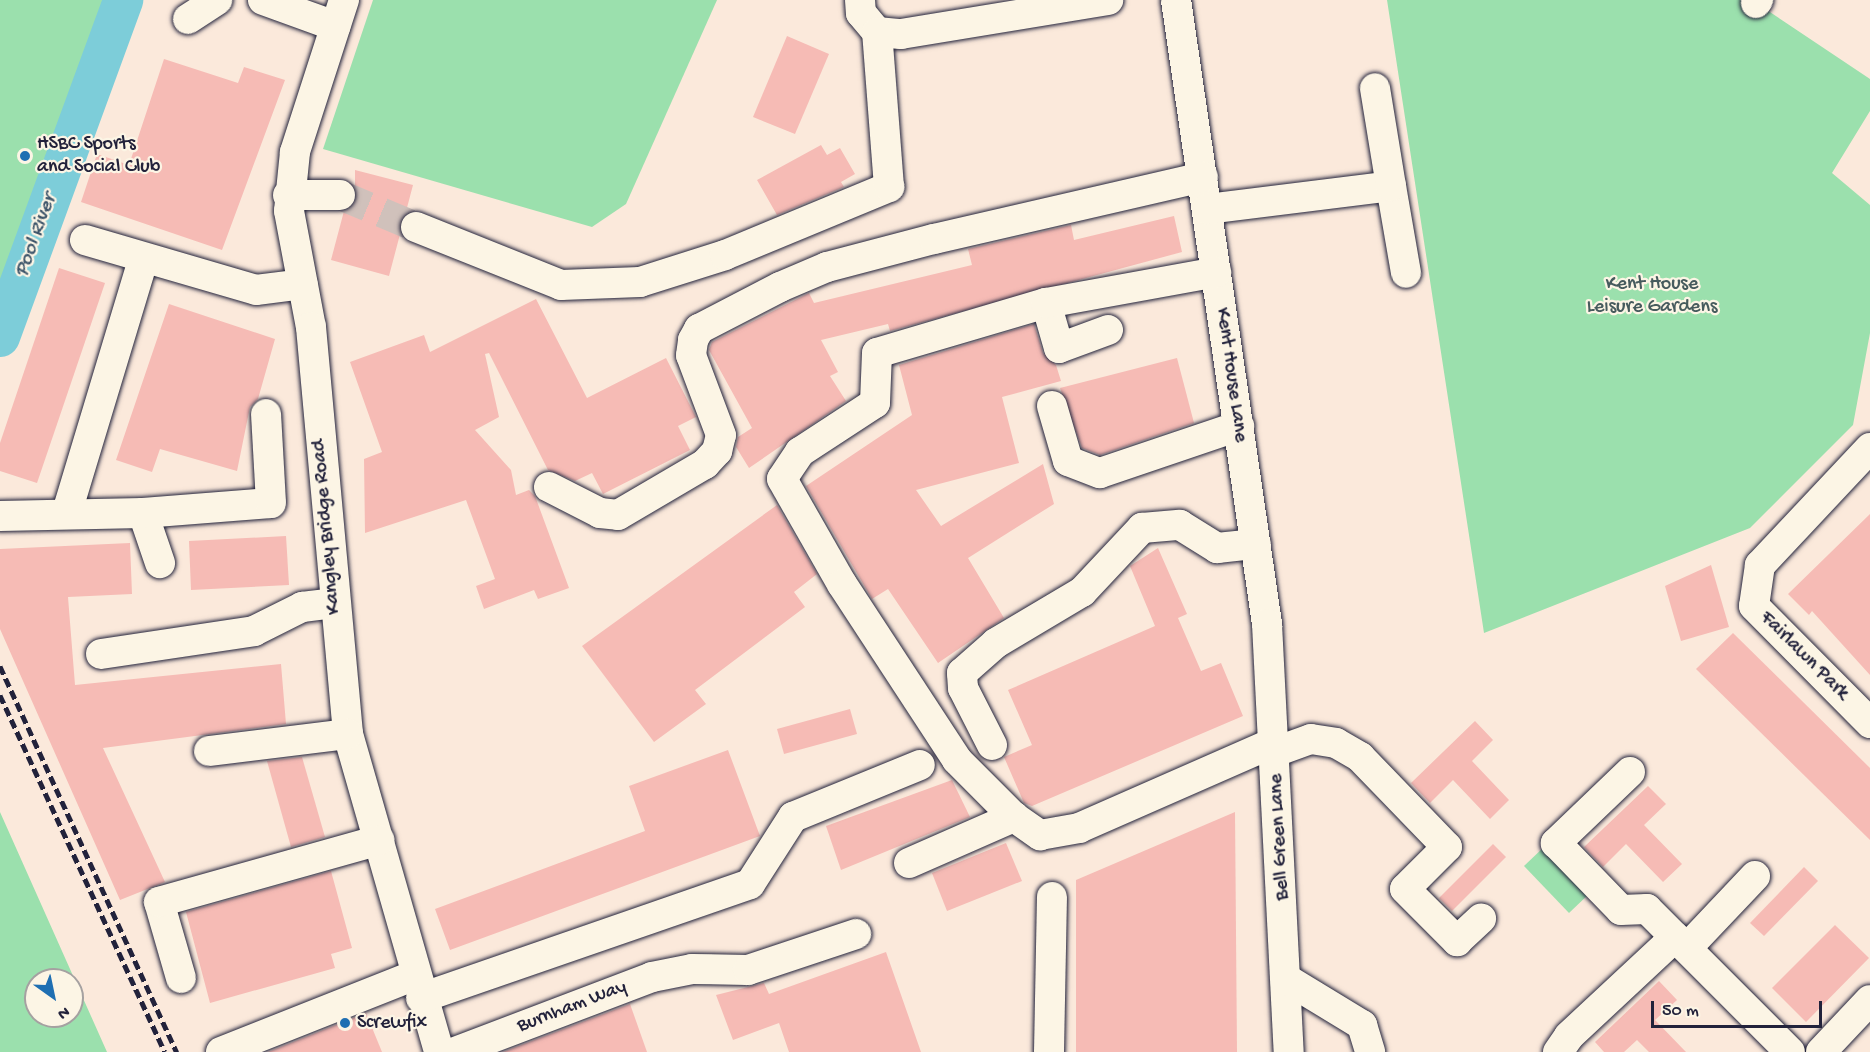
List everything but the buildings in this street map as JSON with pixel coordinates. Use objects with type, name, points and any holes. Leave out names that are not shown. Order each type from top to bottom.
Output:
[{"type":"street","points":[[188,19],[217,0]]},
{"type":"street","points":[[263,0],[339,13]]},
{"type":"street","points":[[416,227],[561,285],[640,282],[725,255],[889,187],[877,32],[861,13],[860,0]]},
{"type":"street","points":[[877,32],[900,34],[1108,0]]},
{"type":"street","name":"Kent House Lane","points":[[1176,0],[1256,544],[1275,747]]},
{"type":"street","name":"Kangley Bridge Road","points":[[339,13],[295,152],[288,195],[303,284],[348,734],[418,987],[458,1051]]},
{"type":"street","points":[[1375,88],[1406,273]]},
{"type":"street","points":[[549,487],[600,513],[618,515],[705,464],[717,452],[721,435],[691,355],[693,340],[699,329],[780,287],[827,267],[934,239],[1203,177]]},
{"type":"street","points":[[1207,209],[1391,186]]},
{"type":"street","points":[[288,195],[340,195]]},
{"type":"street","points":[[85,240],[143,261],[256,290],[303,284]]},
{"type":"street","points":[[67,512],[143,261]]},
{"type":"street","points":[[1216,272],[1046,303],[877,353],[875,403],[800,452],[783,479],[842,584],[957,760],[1014,817],[1040,835],[1079,828],[1275,747]]},
{"type":"street","points":[[1046,303],[1059,348],[1108,330]]},
{"type":"street","points":[[1052,406],[1068,461],[1100,473],[1239,426]]},
{"type":"street","points":[[0,516],[67,512],[143,513],[271,503],[266,414]]},
{"type":"street","name":"Fairlawn Park","points":[[1870,448],[1760,565],[1754,606],[1870,723]]},
{"type":"street","points":[[143,513],[160,563]]},
{"type":"street","points":[[992,745],[963,688],[962,673],[996,643],[1082,592],[1142,528],[1180,525],[1217,548],[1256,544]]},
{"type":"street","points":[[101,654],[254,631],[302,607],[334,603]]},
{"type":"street","points":[[209,751],[348,734]]},
{"type":"street","name":"Bell Green Lane","points":[[1289,1052],[1288,980],[1275,747],[1311,739],[1336,743],[1360,757],[1447,847],[1405,889],[1457,941],[1481,919]]},
{"type":"street","points":[[222,1052],[418,987],[750,884],[793,817],[920,765]]},
{"type":"street","points":[[1630,772],[1557,843],[1621,910],[1647,909],[1790,1052]]},
{"type":"street","points":[[909,863],[1014,817]]},
{"type":"street","points":[[181,978],[159,902],[379,840]]},
{"type":"street","points":[[1558,1052],[1569,1036],[1755,876]]},
{"type":"street","points":[[1049,1052],[1052,897]]},
{"type":"street","name":"Burnham Way","points":[[458,1051],[652,977],[692,969],[748,970],[856,934]]},
{"type":"street","points":[[1288,980],[1362,1025],[1370,1052]]},
{"type":"street","points":[[1821,1052],[1870,1000]]},
{"type":"green space","name":"HSBC Sports and Social Club","points":[[0,0],[110,0],[0,292]]},
{"type":"green space","points":[[373,0],[717,0],[626,204],[592,227],[323,149]]},
{"type":"green space","name":"Kent House Leisure Gardens","points":[[1387,0],[1752,0],[1870,79],[1870,111],[1832,173],[1870,205],[1870,333],[1853,425],[1750,528],[1484,633]]},
{"type":"green space","points":[[0,812],[70,968],[24,968],[24,1028],[84,1028],[84,1000],[107,1052],[0,1052]]},
{"type":"green space","points":[[1545,846],[1590,893],[1569,913],[1524,866]]},
{"type":"waterway","name":"Pool River","points":[[0,337],[123,0]]},
{"type":"tunnel","points":[[340,195],[416,227]]},
{"type":"railway","points":[[0,666],[177,1052]]},
{"type":"railway","points":[[0,695],[165,1052]]},
{"type":"place","name":"HSBC Sports and Social Club","points":[[25,156]]},
{"type":"place","name":"Screwfix","points":[[345,1023]]}]
